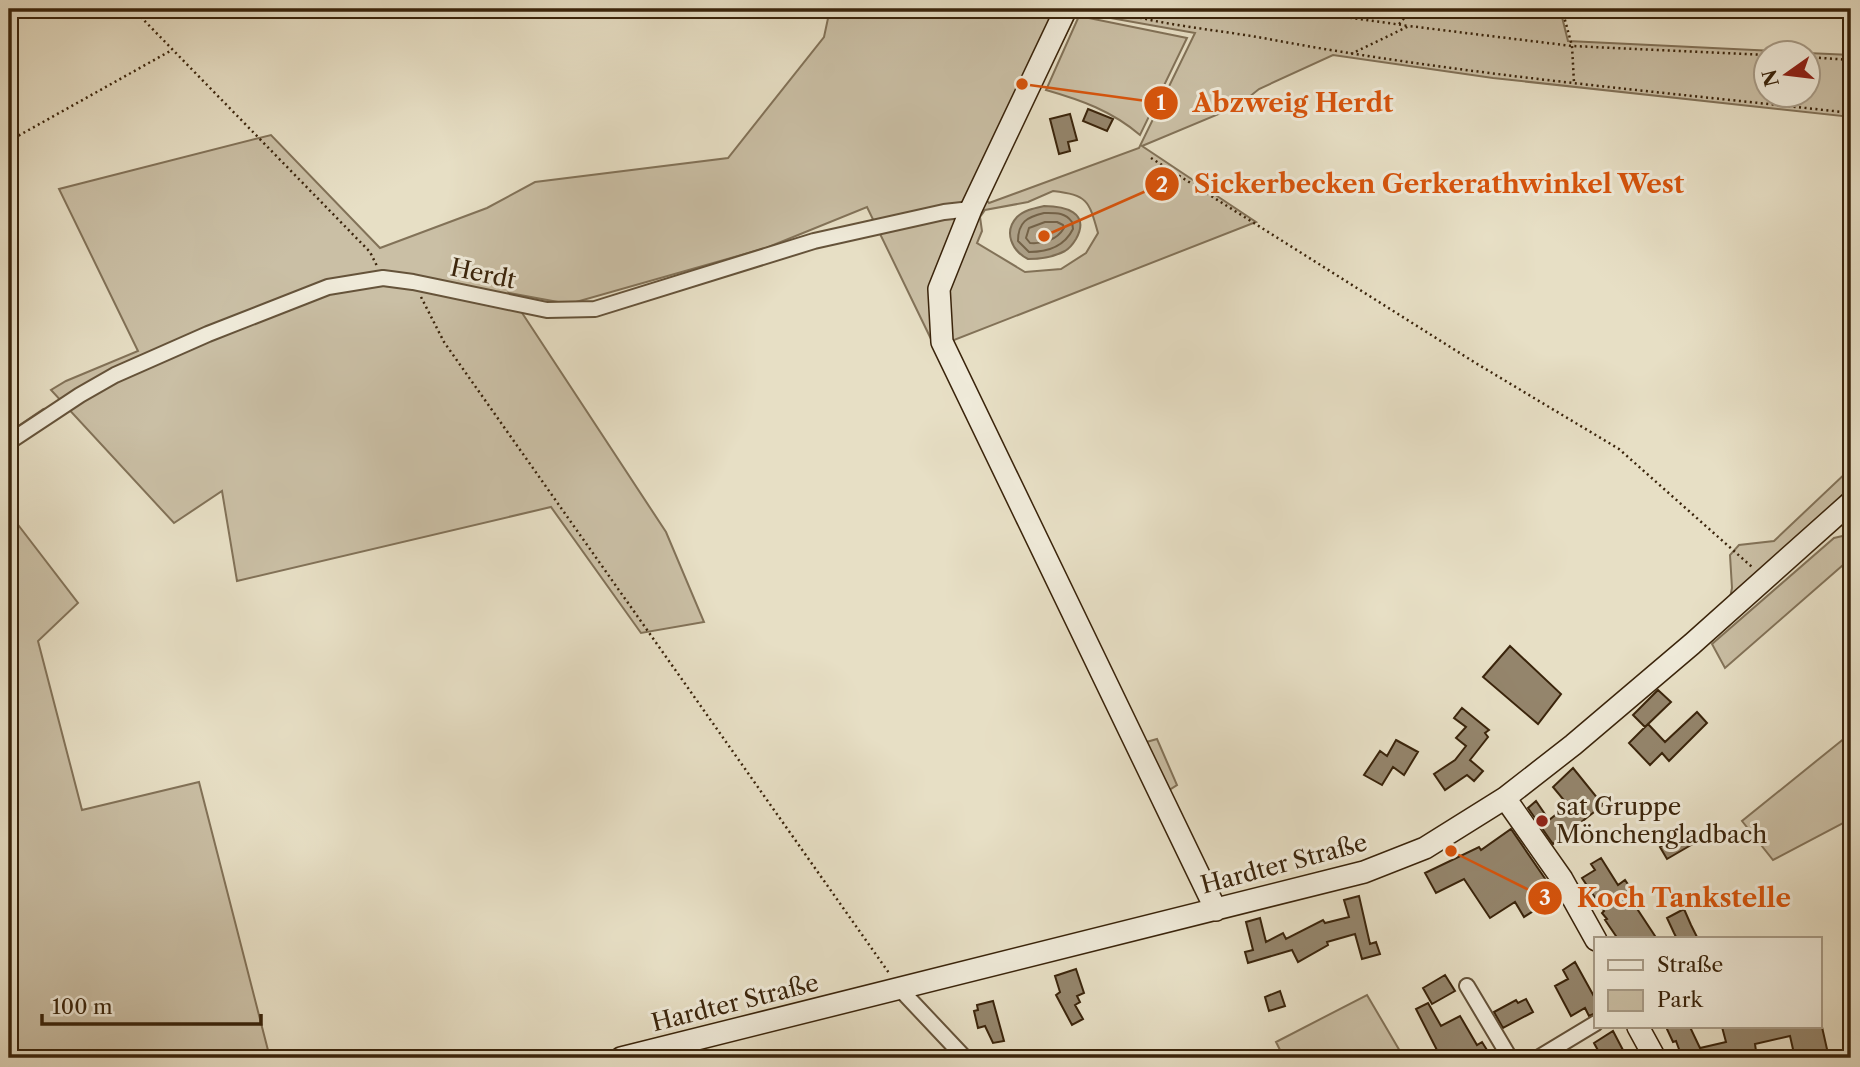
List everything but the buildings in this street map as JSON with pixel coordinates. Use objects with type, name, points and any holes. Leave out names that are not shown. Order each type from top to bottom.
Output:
[{"type":"main road","points":[[1066,9],[971,209],[939,289],[942,342],[1216,910]]},
{"type":"main road","name":"Hardter Straße","points":[[621,1058],[1364,873],[1425,848],[1505,798],[1573,745],[1851,502]]},
{"type":"main road","points":[[1505,798],[1562,879],[1594,937]]},
{"type":"main road","points":[[1639,1028],[1655,1058]]},
{"type":"street","name":"Herdt","points":[[9,442],[115,374],[328,287],[383,278],[547,310],[595,309],[814,241],[944,212],[971,209]]},
{"type":"street","points":[[1467,986],[1510,1058]]},
{"type":"street","points":[[899,988],[965,1058]]},
{"type":"street","points":[[1538,1058],[1594,1024]]},
{"type":"path","points":[[133,9],[370,252],[383,278]]},
{"type":"path","points":[[1108,9],[1172,23],[1351,54],[1490,74],[1851,113]]},
{"type":"path","points":[[1307,9],[1323,14],[1572,46],[1752,54]]},
{"type":"path","points":[[1399,24],[1412,9]]},
{"type":"path","points":[[1562,9],[1572,46],[1574,83]]},
{"type":"path","points":[[1351,54],[1409,26]]},
{"type":"path","points":[[9,141],[172,50]]},
{"type":"path","points":[[1822,58],[1851,60]]},
{"type":"path","points":[[1151,158],[1474,362],[1619,449],[1766,579]]},
{"type":"path","points":[[413,282],[444,342],[899,988]]},
{"type":"green space","points":[[830,9],[1560,9],[1568,41],[1752,50],[1752,106],[1493,78],[1333,55],[1259,89],[1238,106],[1142,146],[1256,222],[949,342],[931,339],[867,207],[766,248],[569,304],[509,293],[666,532],[704,622],[641,633],[551,507],[237,581],[222,491],[174,523],[51,390],[138,351],[59,189],[271,135],[380,248],[487,208],[535,182],[728,158],[824,37]],"holes":[[[1077,12],[1195,33],[1139,148],[989,203],[985,198]],[[1053,191],[1074,195],[1089,207],[1098,233],[1086,253],[1061,269],[1025,272],[977,243],[982,231],[980,217],[985,210],[1028,202]]]},
{"type":"green space","points":[[1079,16],[1187,38],[1140,135],[1096,107],[1046,90]]},
{"type":"green space","points":[[1822,54],[1851,55],[1851,117],[1768,108],[1822,108]]},
{"type":"green space","points":[[1851,468],[1851,492],[1730,598],[1730,555],[1739,545],[1774,541]]},
{"type":"green space","points":[[9,513],[78,603],[38,641],[82,810],[199,782],[270,1058],[9,1058]]},
{"type":"green space","points":[[1851,534],[1851,558],[1725,668],[1712,644],[1834,538]]},
{"type":"green space","points":[[1851,733],[1851,819],[1773,860],[1742,821]]},
{"type":"green space","points":[[1157,739],[1177,785],[1166,792],[1143,743]]},
{"type":"green space","points":[[1367,995],[1404,1058],[1284,1058],[1276,1042]]},
{"type":"water","points":[[1044,206],[1060,207],[1073,212],[1080,222],[1080,230],[1074,243],[1065,251],[1028,259],[1022,256],[1011,241],[1011,229],[1017,217]]},
{"type":"waterway","points":[[13,431],[44,410]]},
{"type":"place","name":"Abzweig Herdt","points":[[1022,84]]},
{"type":"place","name":"Sickerbecken Gerkerathwinkel West","points":[[1044,236]]},
{"type":"place","name":"sat Gruppe Mönchengladbach","points":[[1542,821]]},
{"type":"place","name":"Koch Tankstelle","points":[[1451,851]]}]
